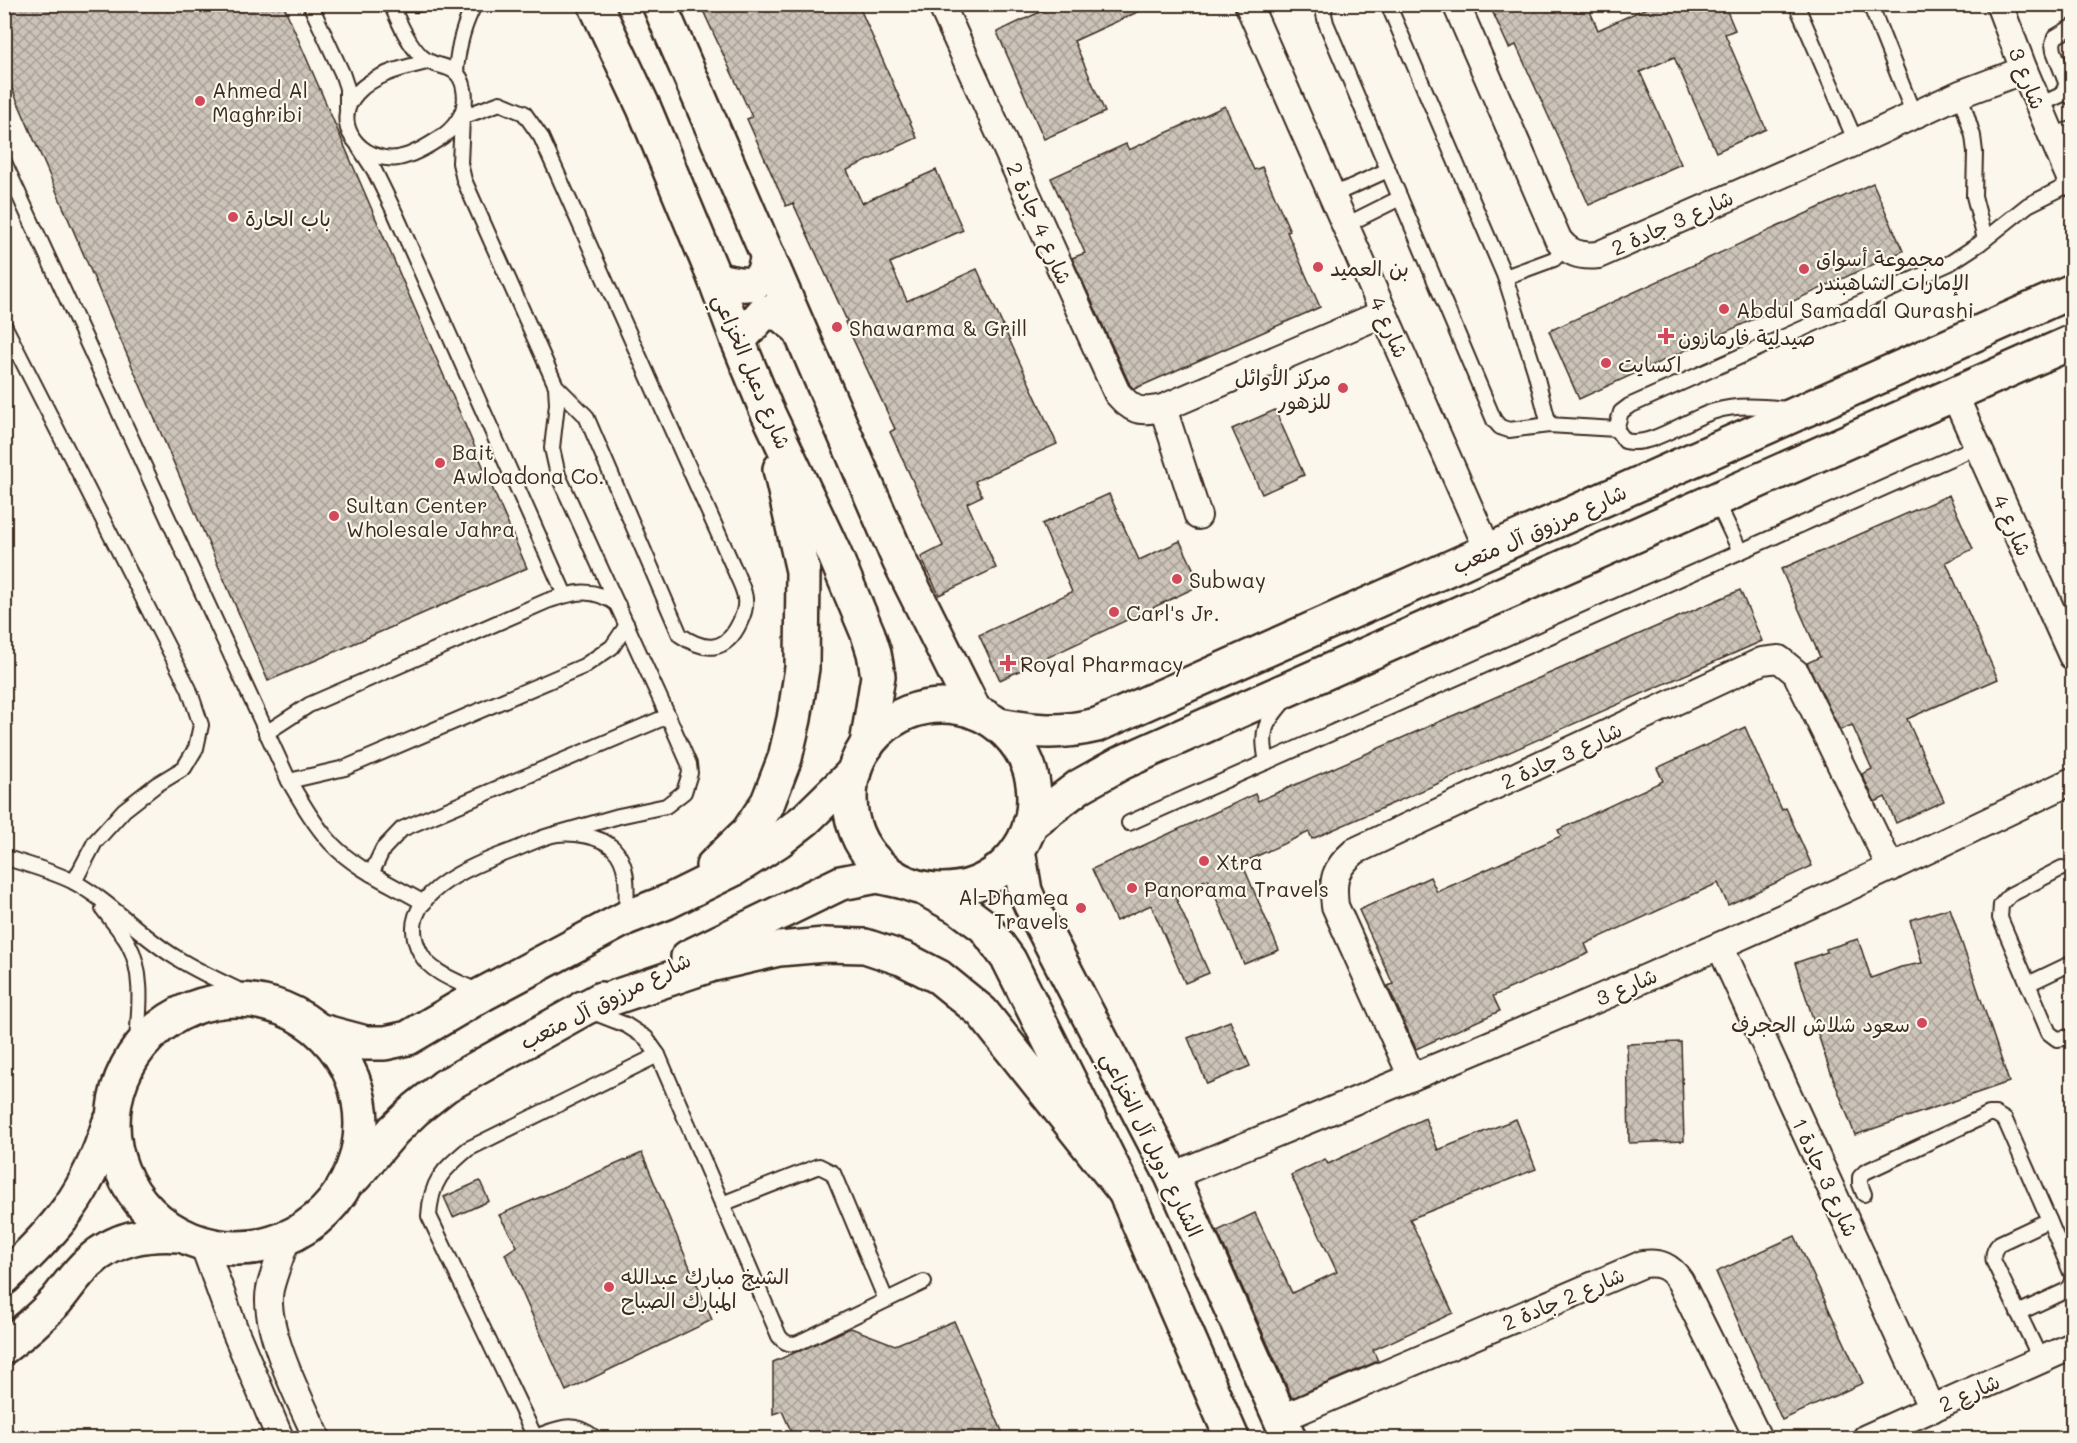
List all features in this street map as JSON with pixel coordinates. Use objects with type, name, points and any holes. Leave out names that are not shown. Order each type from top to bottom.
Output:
[{"type":"main road","name":"شارع دعبل الخزاعي","points":[[595,4],[644,108],[766,409],[834,553],[874,653],[877,687],[861,758]]},
{"type":"main road","points":[[659,4],[899,560],[987,719]]},
{"type":"main road","points":[[715,279],[735,284],[752,284],[761,277],[768,256]]},
{"type":"main road","name":"شارع مرزوق آل متعب","points":[[987,719],[1035,732],[1054,732],[1097,725],[2073,291]]},
{"type":"main road","points":[[738,341],[764,312],[780,314],[797,327]]},
{"type":"main road","points":[[914,885],[946,890],[967,887],[987,879],[1004,866],[1024,837],[1062,799],[1099,774],[2073,342]]},
{"type":"main road","points":[[1871,380],[1865,390],[1864,402],[1869,412],[1877,420],[1888,423]]},
{"type":"main road","points":[[667,902],[714,865],[753,825],[768,802],[785,758],[794,719],[802,668],[803,571],[766,409]]},
{"type":"main road","points":[[1803,410],[1819,424],[1822,435],[1821,445],[1816,455]]},
{"type":"main road","points":[[321,1031],[366,1043],[385,1043],[408,1038],[483,994],[626,918],[667,902],[734,869],[778,841],[806,819],[861,758],[884,727],[904,714],[927,707],[951,706],[987,719],[1014,741],[1026,759],[1032,780],[1034,802],[1024,837]]},
{"type":"main road","points":[[861,758],[850,798],[854,824],[865,848],[882,868],[961,909],[985,927],[1009,960],[1125,1192],[1232,1438]]},
{"type":"main road","name":"الشارع دوبل آل الخزاعي","points":[[1024,837],[1025,891],[1031,905],[1172,1176],[1285,1429]]},
{"type":"main road","name":"شارع مرزوق آل متعب","points":[[191,1240],[245,1250],[286,1240],[318,1220],[394,1130],[445,1086],[583,1008],[841,883],[877,876],[914,885]]},
{"type":"main road","points":[[583,1008],[710,965],[779,949],[825,945],[865,946],[904,959],[939,977],[981,1012],[1125,1192]]},
{"type":"main road","points":[[4,1278],[58,1225],[81,1191],[100,1155],[125,1068],[154,1030],[195,1006],[228,999],[261,1001],[293,1012],[321,1031],[348,1065],[361,1107],[359,1150],[343,1190]]},
{"type":"main road","points":[[112,1114],[116,1159],[136,1199],[169,1230],[191,1240]]},
{"type":"main road","points":[[4,1347],[38,1319],[87,1263],[107,1248],[138,1236],[154,1234],[191,1240]]},
{"type":"street","name":"شارع 4 جادة 2","points":[[941,4],[1117,393],[1130,407],[1143,412],[1163,408],[1384,314]]},
{"type":"street","name":"شارع 4","points":[[1248,4],[1488,550]]},
{"type":"street","points":[[1456,4],[1558,239],[1565,248]]},
{"type":"street","name":"شارع 3","points":[[1999,4],[2039,105],[2062,132],[2073,183]]},
{"type":"street","name":"شارع 3 جادة 2","points":[[1565,248],[1586,256],[1598,255],[1960,94],[2024,70]]},
{"type":"street","name":"شارع 4","points":[[1954,394],[2073,656]]},
{"type":"street","points":[[1163,408],[1198,516]]},
{"type":"street","name":"شارع 3 جادة 2","points":[[1412,1077],[1335,906],[1333,887],[1335,873],[1344,860],[1355,851],[1762,661],[1779,659],[1796,673],[1892,868]]},
{"type":"street","name":"شارع 3","points":[[1172,1176],[1720,946],[1892,868],[2073,781]]},
{"type":"street","name":"شارع 3 جادة 1","points":[[1720,946],[1932,1409]]},
{"type":"street","points":[[191,1240],[235,1332],[280,1438]]},
{"type":"street","points":[[286,1240],[270,1290],[271,1320],[282,1355],[317,1438]]},
{"type":"street","name":"شارع 2 جادة 2","points":[[1285,1429],[1643,1264],[1656,1263],[1664,1265],[1680,1281],[1758,1438]]},
{"type":"street","name":"شارع 2","points":[[1866,1438],[2073,1346]]},
{"type":"lane","points":[[310,4],[342,73],[346,88],[347,124],[351,137],[374,170],[396,215],[565,595]]},
{"type":"lane","points":[[391,4],[410,42],[427,62]]},
{"type":"lane","points":[[405,4],[420,4]]},
{"type":"lane","points":[[475,4],[458,47],[456,71],[464,86],[465,103],[462,117],[460,163],[464,180],[556,386],[557,404],[552,448],[558,475],[668,716],[689,764],[690,773],[684,792],[666,806],[619,816],[556,834],[481,862],[453,876],[431,893],[418,911],[415,924],[416,939],[421,955],[439,972],[483,994]]},
{"type":"lane","points":[[1325,4],[1326,23],[1496,424],[1509,430],[1549,425],[1616,429]]},
{"type":"lane","points":[[1388,4],[1505,277],[1535,371],[1549,425]]},
{"type":"lane","points":[[1796,4],[1856,142]]},
{"type":"lane","points":[[1870,4],[1914,115]]},
{"type":"lane","points":[[2073,27],[2055,37],[2053,44],[2073,98]]},
{"type":"lane","points":[[347,108],[357,93],[373,80],[398,69],[427,62],[443,64],[456,71]]},
{"type":"lane","points":[[2039,105],[2061,95],[2067,84]]},
{"type":"lane","points":[[1960,94],[1973,136],[1974,196],[1985,239]]},
{"type":"lane","points":[[359,147],[380,157],[398,158],[434,142],[450,131],[462,117],[500,103],[524,113],[541,137],[736,573],[745,600],[742,617],[736,632],[722,645],[710,648],[695,645],[680,635],[586,416],[556,386]]},
{"type":"lane","points":[[4,162],[289,781],[310,817],[331,843],[371,874],[424,903]]},
{"type":"lane","points":[[1333,195],[1388,170]]},
{"type":"lane","points":[[1616,429],[1621,412],[1644,398],[1950,263],[2028,205],[2073,183]]},
{"type":"lane","points":[[1346,225],[1400,198]]},
{"type":"lane","points":[[1505,277],[1554,259],[1565,248]]},
{"type":"lane","points":[[4,326],[189,689],[201,725],[196,748],[184,768],[156,785],[124,810],[95,842],[74,882]]},
{"type":"lane","points":[[1616,429],[1624,441],[1642,442],[1706,414],[1735,406],[1803,410]]},
{"type":"lane","points":[[1129,823],[1978,446]]},
{"type":"lane","points":[[1716,500],[1740,551]]},
{"type":"lane","points":[[266,733],[309,705],[565,595],[582,592],[596,593],[609,598],[618,605]]},
{"type":"lane","points":[[289,781],[345,768],[584,666],[612,647],[627,625]]},
{"type":"lane","points":[[1267,762],[1263,740],[1265,729],[1272,715],[1300,684]]},
{"type":"lane","points":[[371,874],[383,849],[402,829],[668,716]]},
{"type":"lane","points":[[556,834],[599,839],[613,848],[623,862],[626,880],[626,918]]},
{"type":"lane","points":[[4,857],[74,882],[175,957],[261,1001]]},
{"type":"lane","points":[[2062,868],[2010,895],[2005,899],[1999,912],[2049,1033],[2058,1039],[2073,1037]]},
{"type":"lane","points":[[93,895],[129,944],[137,970],[139,998],[136,1054]]},
{"type":"lane","points":[[2028,984],[2073,963]]},
{"type":"lane","points":[[583,1008],[626,1025],[646,1038],[658,1055],[778,1336],[783,1342],[798,1343],[924,1282]]},
{"type":"lane","points":[[596,1438],[586,1431],[567,1426],[534,1438],[429,1216],[430,1195],[444,1170],[468,1149],[658,1055]]},
{"type":"lane","points":[[1864,1194],[1859,1181],[1862,1174],[1984,1116],[1995,1114],[2005,1120],[2073,1275]]},
{"type":"lane","points":[[722,1204],[819,1166],[829,1169],[833,1173],[886,1300]]},
{"type":"lane","points":[[2041,1360],[1994,1262],[1993,1255],[1995,1248],[2001,1243],[2049,1220]]},
{"type":"lane","points":[[2018,1313],[2065,1291],[2073,1280]]},
{"type":"building","points":[[4,4],[283,4],[527,568],[268,681],[4,70]]},
{"type":"building","points":[[700,4],[858,4],[917,138],[847,170],[862,203],[936,170],[963,230],[890,263],[907,301],[977,269],[1057,444],[975,481],[982,496],[967,503],[996,568],[939,595],[921,557],[943,546],[890,432],[895,429],[845,322],[847,321],[793,203],[786,206],[747,119],[752,117]]},
{"type":"building","points":[[1057,4],[1155,4],[1074,41],[1105,112],[1044,139],[997,32]]},
{"type":"building","points":[[1489,4],[1587,4],[1598,30],[1655,4],[1724,4],[1735,30],[1725,34],[1766,129],[1716,152],[1674,57],[1640,72],[1681,164],[1589,205],[1516,45],[1509,48]]},
{"type":"building","points":[[1225,106],[1254,170],[1262,167],[1320,307],[1134,389],[1130,385],[1072,258],[1085,253],[1051,178],[1126,144],[1129,150]]},
{"type":"building","points":[[1873,183],[1903,251],[1579,399],[1549,331]]},
{"type":"building","points":[[1275,410],[1304,475],[1262,494],[1232,429]]},
{"type":"building","points":[[1109,494],[1139,560],[1180,541],[1201,585],[1000,680],[979,635],[1072,592],[1042,524]]},
{"type":"building","points":[[1949,495],[1973,549],[1946,562],[1998,679],[1907,719],[1944,801],[1896,823],[1885,797],[1875,802],[1862,774],[1872,769],[1852,725],[1840,730],[1807,663],[1820,657],[1781,569]]},
{"type":"building","points":[[1740,590],[1762,641],[1312,839],[1309,832],[1242,863],[1279,950],[1244,964],[1208,879],[1174,894],[1209,973],[1185,983],[1151,905],[1116,921],[1092,869],[1255,794],[1258,801]]},
{"type":"building","points":[[1745,727],[1782,810],[1786,808],[1812,866],[1728,905],[1718,883],[1585,944],[1589,953],[1493,996],[1500,1011],[1416,1049],[1388,986],[1393,984],[1359,910],[1430,877],[1437,892],[1561,836],[1558,830],[1663,781],[1657,768]]},
{"type":"building","name":"سعود شلاش الحجرف","points":[[1950,908],[2009,1082],[1855,1135],[1827,1062],[1795,963],[1827,952],[1826,949],[1858,939],[1871,978],[1901,967],[1922,963],[1910,920]]},
{"type":"building","points":[[1230,1021],[1250,1066],[1207,1084],[1188,1038]]},
{"type":"building","points":[[1681,1042],[1684,1141],[1629,1143],[1627,1044]]},
{"type":"building","points":[[1425,1118],[1438,1150],[1516,1119],[1536,1169],[1410,1219],[1453,1313],[1373,1350],[1378,1361],[1292,1398],[1217,1231],[1255,1213],[1292,1293],[1337,1272],[1291,1175],[1325,1159],[1328,1164]]},
{"type":"building","name":"الشيخ مبارك عبدالله المبارك الصباح","points":[[642,1153],[712,1320],[566,1391],[505,1254],[517,1246],[499,1215]]},
{"type":"building","points":[[480,1181],[489,1201],[453,1217],[444,1197]]},
{"type":"building","points":[[1795,1236],[1863,1383],[1782,1420],[1716,1272]]},
{"type":"building","points":[[954,1321],[1005,1438],[794,1438],[782,1411],[773,1414],[773,1362],[851,1328],[895,1345]]},
{"type":"place","name":"Ahmed Al Maghribi","points":[[200,101]]},
{"type":"place","name":"باب الحارة","points":[[233,217]]},
{"type":"place","name":"بن العميد","points":[[1318,267]]},
{"type":"place","name":"مجموعة أسواق الإمارات الشاهبندر","points":[[1804,269]]},
{"type":"place","name":"Abdul Samadal Qurashi","points":[[1724,309]]},
{"type":"place","name":"Shawarma & Grill","points":[[837,327]]},
{"type":"place","name":"صيدلية فارمازون","points":[[1666,336]]},
{"type":"place","name":"اكسايت","points":[[1606,363]]},
{"type":"place","name":"مركز الأوائل للزهور","points":[[1343,388]]},
{"type":"place","name":"Bait Awloadona Co.","points":[[440,463]]},
{"type":"place","name":"Sultan Center Wholesale Jahra","points":[[334,516]]},
{"type":"place","name":"Subway","points":[[1177,579]]},
{"type":"place","name":"Carl's Jr.","points":[[1114,612]]},
{"type":"place","name":"Royal Pharmacy","points":[[1008,663]]},
{"type":"place","name":"Xtra","points":[[1204,861]]},
{"type":"place","name":"Panorama Travels","points":[[1132,888]]},
{"type":"place","name":"Al-Dhamea Travels","points":[[1081,908]]},
{"type":"place","name":"سعود شلاش الحجرف","points":[[1922,1023]]},
{"type":"place","name":"الشيخ مبارك عبدالله المبارك الصباح","points":[[609,1287]]}]
